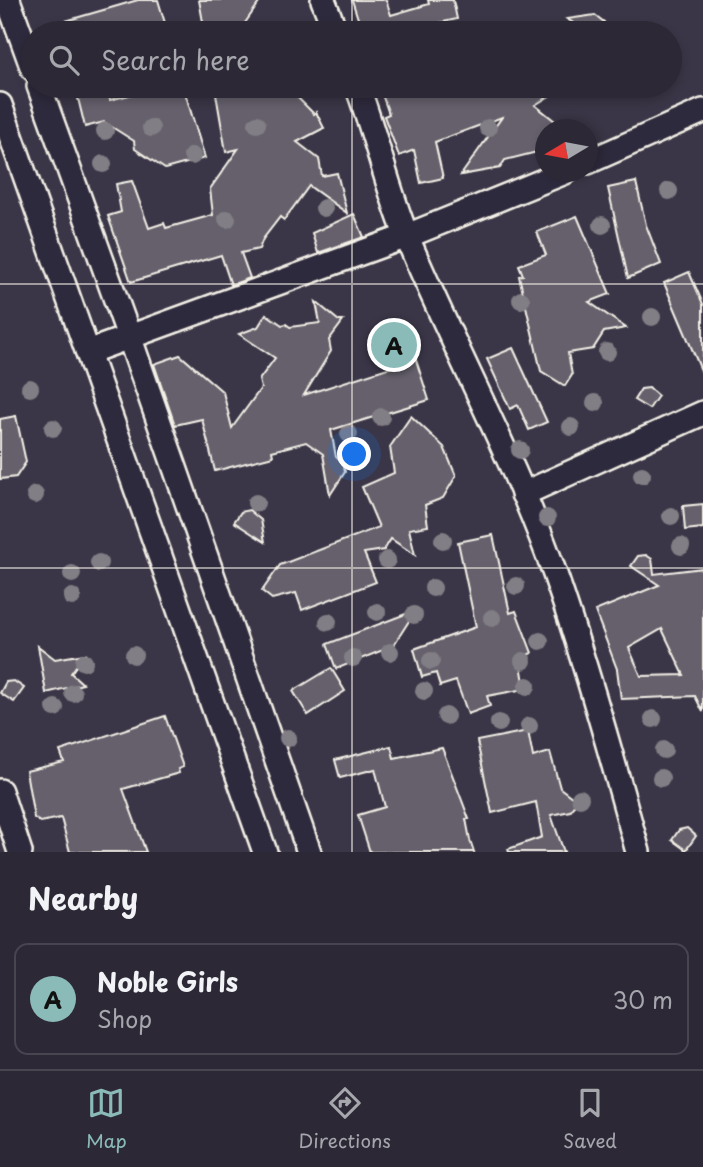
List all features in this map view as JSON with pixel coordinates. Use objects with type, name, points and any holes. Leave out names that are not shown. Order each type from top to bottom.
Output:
[{"type":"street","points":[[8,0],[21,36]]},
{"type":"street","points":[[323,0],[331,21]]},
{"type":"street","points":[[43,98],[130,336],[309,852]]},
{"type":"street","points":[[361,98],[388,188],[407,236],[523,494],[556,577],[638,852]]},
{"type":"street","points":[[0,105],[265,852]]},
{"type":"street","points":[[598,157],[703,111]]},
{"type":"street","points":[[88,352],[407,236],[540,182]]},
{"type":"street","points":[[523,494],[703,413]]},
{"type":"street","points":[[0,791],[20,852]]},
{"type":"building","points":[[138,0],[158,0],[164,21],[65,21]]},
{"type":"building","points":[[199,0],[261,0],[246,21],[203,21]]},
{"type":"building","points":[[352,0],[386,0],[391,15],[429,4],[428,0],[453,0],[457,19],[448,21],[359,21]]},
{"type":"building","points":[[595,15],[603,21],[570,21],[567,19]]},
{"type":"building","points":[[78,98],[187,98],[205,158],[165,169],[135,149],[134,141],[104,122],[85,127]]},
{"type":"building","points":[[217,98],[298,98],[314,114],[316,112],[324,128],[297,142],[319,159],[322,176],[337,173],[347,213],[309,186],[284,220],[280,217],[263,239],[259,249],[241,253],[250,278],[231,285],[221,255],[131,282],[108,216],[121,212],[116,184],[132,181],[149,228],[164,223],[166,228],[213,215],[210,189],[238,149],[226,152]]},
{"type":"building","points":[[383,98],[546,98],[535,105],[552,119],[535,119],[535,152],[505,160],[500,168],[461,175],[502,117],[435,142],[443,178],[421,183],[414,150],[399,156],[384,116],[389,114]]},
{"type":"building","points":[[636,182],[646,225],[661,264],[628,278],[608,188]]},
{"type":"building","points":[[354,214],[364,237],[318,253],[312,233]]},
{"type":"building","points":[[577,216],[610,294],[589,302],[626,328],[604,332],[593,349],[568,353],[572,375],[565,386],[541,371],[519,276],[523,275],[519,265],[546,255],[537,232]]},
{"type":"building","points":[[689,272],[703,304],[703,375],[664,283]]},
{"type":"building","points":[[316,302],[339,321],[343,321],[329,340],[331,351],[304,395],[415,357],[429,400],[331,430],[336,457],[343,462],[345,472],[330,495],[323,454],[306,442],[272,451],[273,456],[215,471],[202,419],[175,425],[154,364],[180,355],[223,392],[232,428],[261,388],[259,380],[275,358],[239,334],[258,327],[266,314],[290,327],[320,323]]},
{"type":"building","points":[[513,348],[547,422],[529,430],[518,405],[510,409],[487,359]]},
{"type":"building","points":[[649,388],[658,396],[649,409],[634,400],[641,389]]},
{"type":"building","points":[[16,416],[26,462],[16,477],[0,479],[0,419]]},
{"type":"building","points":[[411,416],[444,447],[456,476],[443,498],[425,505],[428,526],[409,529],[415,555],[391,539],[384,550],[364,553],[376,582],[302,610],[296,593],[272,599],[262,591],[280,565],[379,527],[362,487],[394,473],[390,447]]},
{"type":"building","points":[[703,504],[703,528],[685,530],[683,506]]},
{"type":"building","points":[[249,510],[261,520],[265,542],[234,522],[241,512]]},
{"type":"building","points":[[493,535],[510,613],[516,611],[532,653],[520,658],[525,689],[487,696],[490,706],[468,714],[456,681],[440,686],[436,673],[422,677],[414,649],[476,627],[458,542]]},
{"type":"building","points":[[646,555],[652,559],[654,574],[703,568],[703,712],[695,696],[621,699],[617,669],[595,611],[659,585],[631,566],[638,556]],"holes":[[[662,629],[684,675],[641,676],[629,648]]]},
{"type":"building","points":[[416,610],[393,646],[336,669],[327,644]]},
{"type":"building","points":[[38,646],[55,659],[85,654],[71,673],[83,684],[46,693]]},
{"type":"building","points":[[331,668],[345,691],[308,715],[293,691]]},
{"type":"building","points":[[14,681],[24,688],[14,702],[0,693],[6,682]]},
{"type":"building","points":[[165,716],[183,767],[178,769],[179,773],[123,789],[146,852],[70,852],[61,818],[40,822],[34,818],[26,771],[64,762],[60,751]]},
{"type":"building","points":[[528,731],[533,757],[550,752],[560,788],[577,801],[570,811],[551,815],[564,852],[509,852],[508,849],[542,837],[536,802],[492,813],[477,741]]},
{"type":"building","points":[[391,746],[394,758],[442,748],[469,819],[466,819],[474,852],[370,852],[358,815],[385,807],[375,769],[340,778],[335,760]]},
{"type":"building","points":[[687,828],[696,836],[686,850],[672,840],[679,830]]},
{"type":"place","name":"Noble Girls","points":[[394,345]]}]
